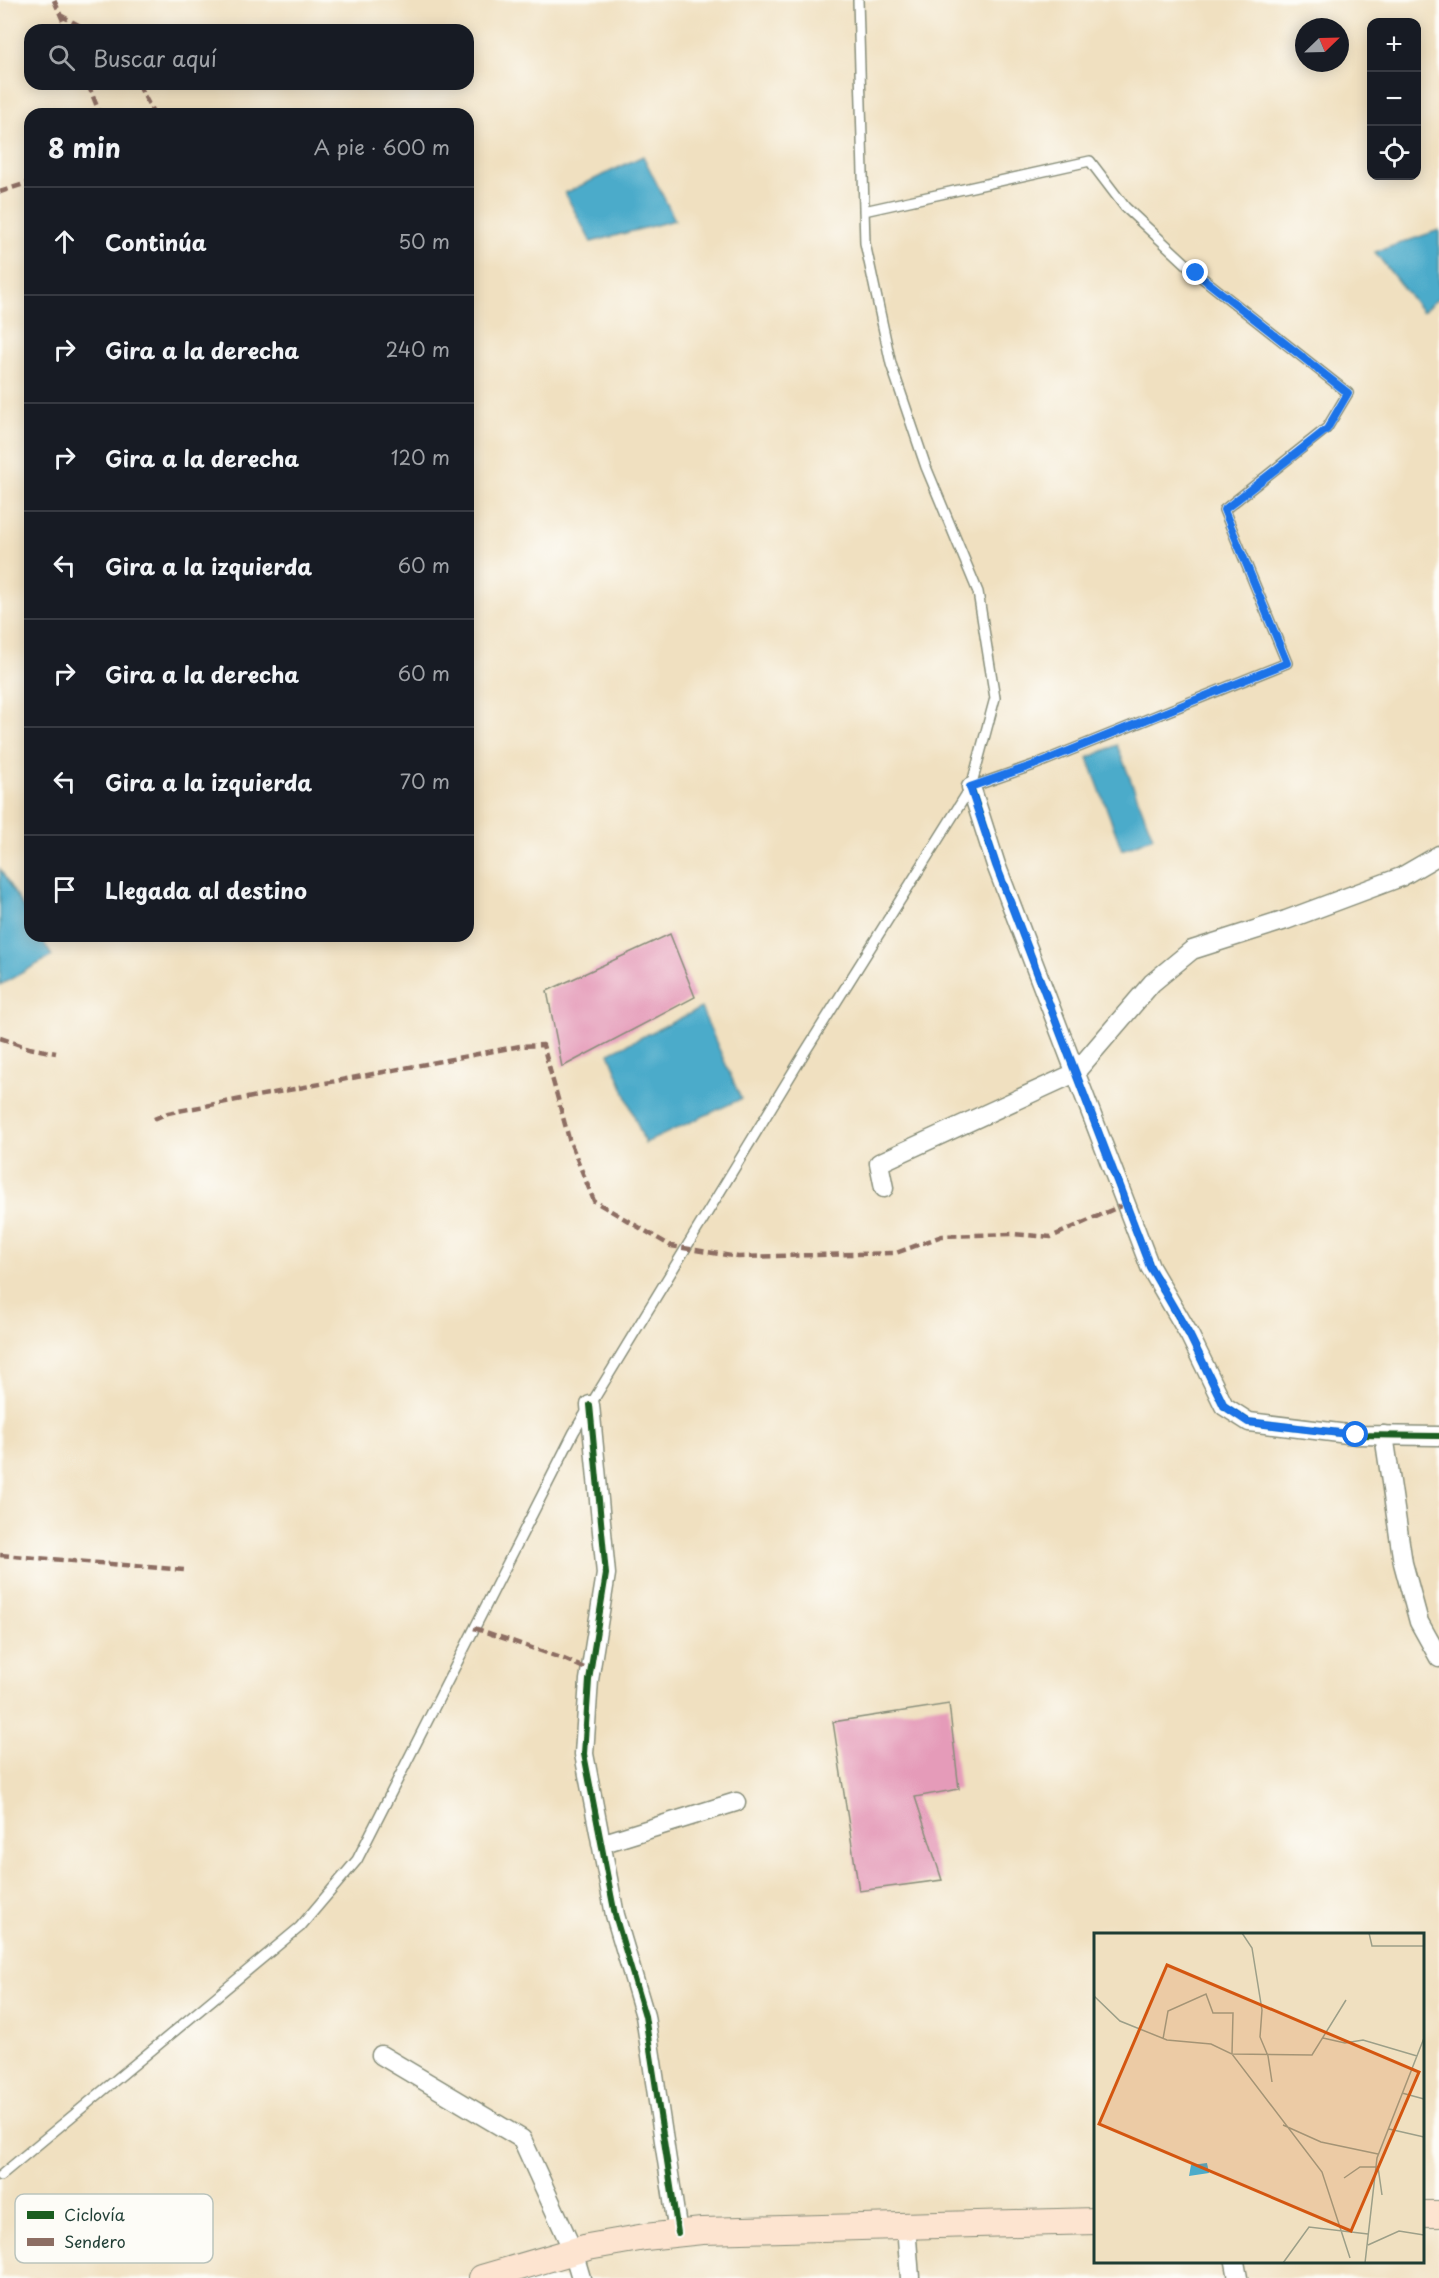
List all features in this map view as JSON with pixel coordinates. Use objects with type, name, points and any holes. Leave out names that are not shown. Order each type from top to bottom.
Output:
[{"type":"main road","points":[[482,2278],[588,2247],[702,2230],[1094,2221]]},
{"type":"street","points":[[970,787],[996,865],[1150,1267],[1190,1336],[1224,1406],[1248,1422],[1356,1435],[1439,1436]]},
{"type":"street","points":[[884,1188],[879,1163],[1075,1073],[1152,983],[1192,950],[1286,920],[1401,877],[1439,855]]},
{"type":"street","points":[[590,1405],[606,1574],[589,1680],[584,1754],[615,1915],[645,2016],[678,2233]]},
{"type":"street","points":[[1384,1435],[1403,1563],[1419,1622],[1439,1658]]},
{"type":"street","points":[[601,1844],[736,1802]]},
{"type":"street","points":[[381,2055],[522,2139],[573,2251],[580,2278]]},
{"type":"street","points":[[906,2226],[910,2278]]},
{"type":"street","points":[[1235,2263],[1238,2278]]},
{"type":"lane","points":[[0,2176],[300,1927],[357,1860],[574,1432],[805,1052],[970,787],[995,698],[978,592],[926,467],[891,364],[864,243],[858,0]]},
{"type":"lane","points":[[864,211],[1090,161],[1125,207],[1196,273],[1348,393],[1327,429],[1224,510],[1287,663],[1034,765],[970,787]]},
{"type":"water","points":[[643,156],[675,220],[591,242],[565,193]]},
{"type":"water","points":[[1439,230],[1439,298],[1422,312],[1375,252]]},
{"type":"water","points":[[1117,745],[1153,837],[1122,850],[1088,758]]},
{"type":"water","points":[[0,869],[24,909],[24,942],[44,942],[52,956],[0,985]]},
{"type":"water","points":[[701,1008],[741,1099],[645,1143],[609,1053]]},
{"type":"building","points":[[670,934],[695,997],[562,1067],[547,991]]},
{"type":"building","points":[[949,1704],[959,1789],[915,1797],[942,1880],[859,1891],[833,1722]]},
{"type":"marked path","points":[[54,0],[64,24]]},
{"type":"marked path","points":[[60,15],[77,24]]},
{"type":"marked path","points":[[90,90],[98,108]]},
{"type":"marked path","points":[[141,90],[151,108]]},
{"type":"marked path","points":[[0,192],[24,184]]},
{"type":"marked path","points":[[0,1038],[29,1048],[56,1053]]},
{"type":"marked path","points":[[154,1119],[168,1113],[520,1046],[543,1045],[569,1139],[594,1201],[671,1246],[738,1257],[896,1253],[942,1236],[1013,1234],[1051,1237],[1125,1204]]},
{"type":"marked path","points":[[0,1555],[185,1570]]},
{"type":"marked path","points":[[474,1628],[564,1659],[591,1671]]},
{"type":"cycle path","points":[[971,787],[996,865],[1150,1267],[1190,1336],[1224,1406],[1249,1422],[1356,1435],[1439,1436]]},
{"type":"cycle path","points":[[590,1405],[606,1574],[589,1680],[584,1754],[615,1915],[645,2016],[678,2233]]},
{"type":"route","points":[[1196,273],[1348,393],[1327,429],[1224,510],[1287,663],[1034,765],[970,787],[996,865],[1150,1267],[1190,1336],[1224,1406],[1248,1422],[1356,1435]]}]
